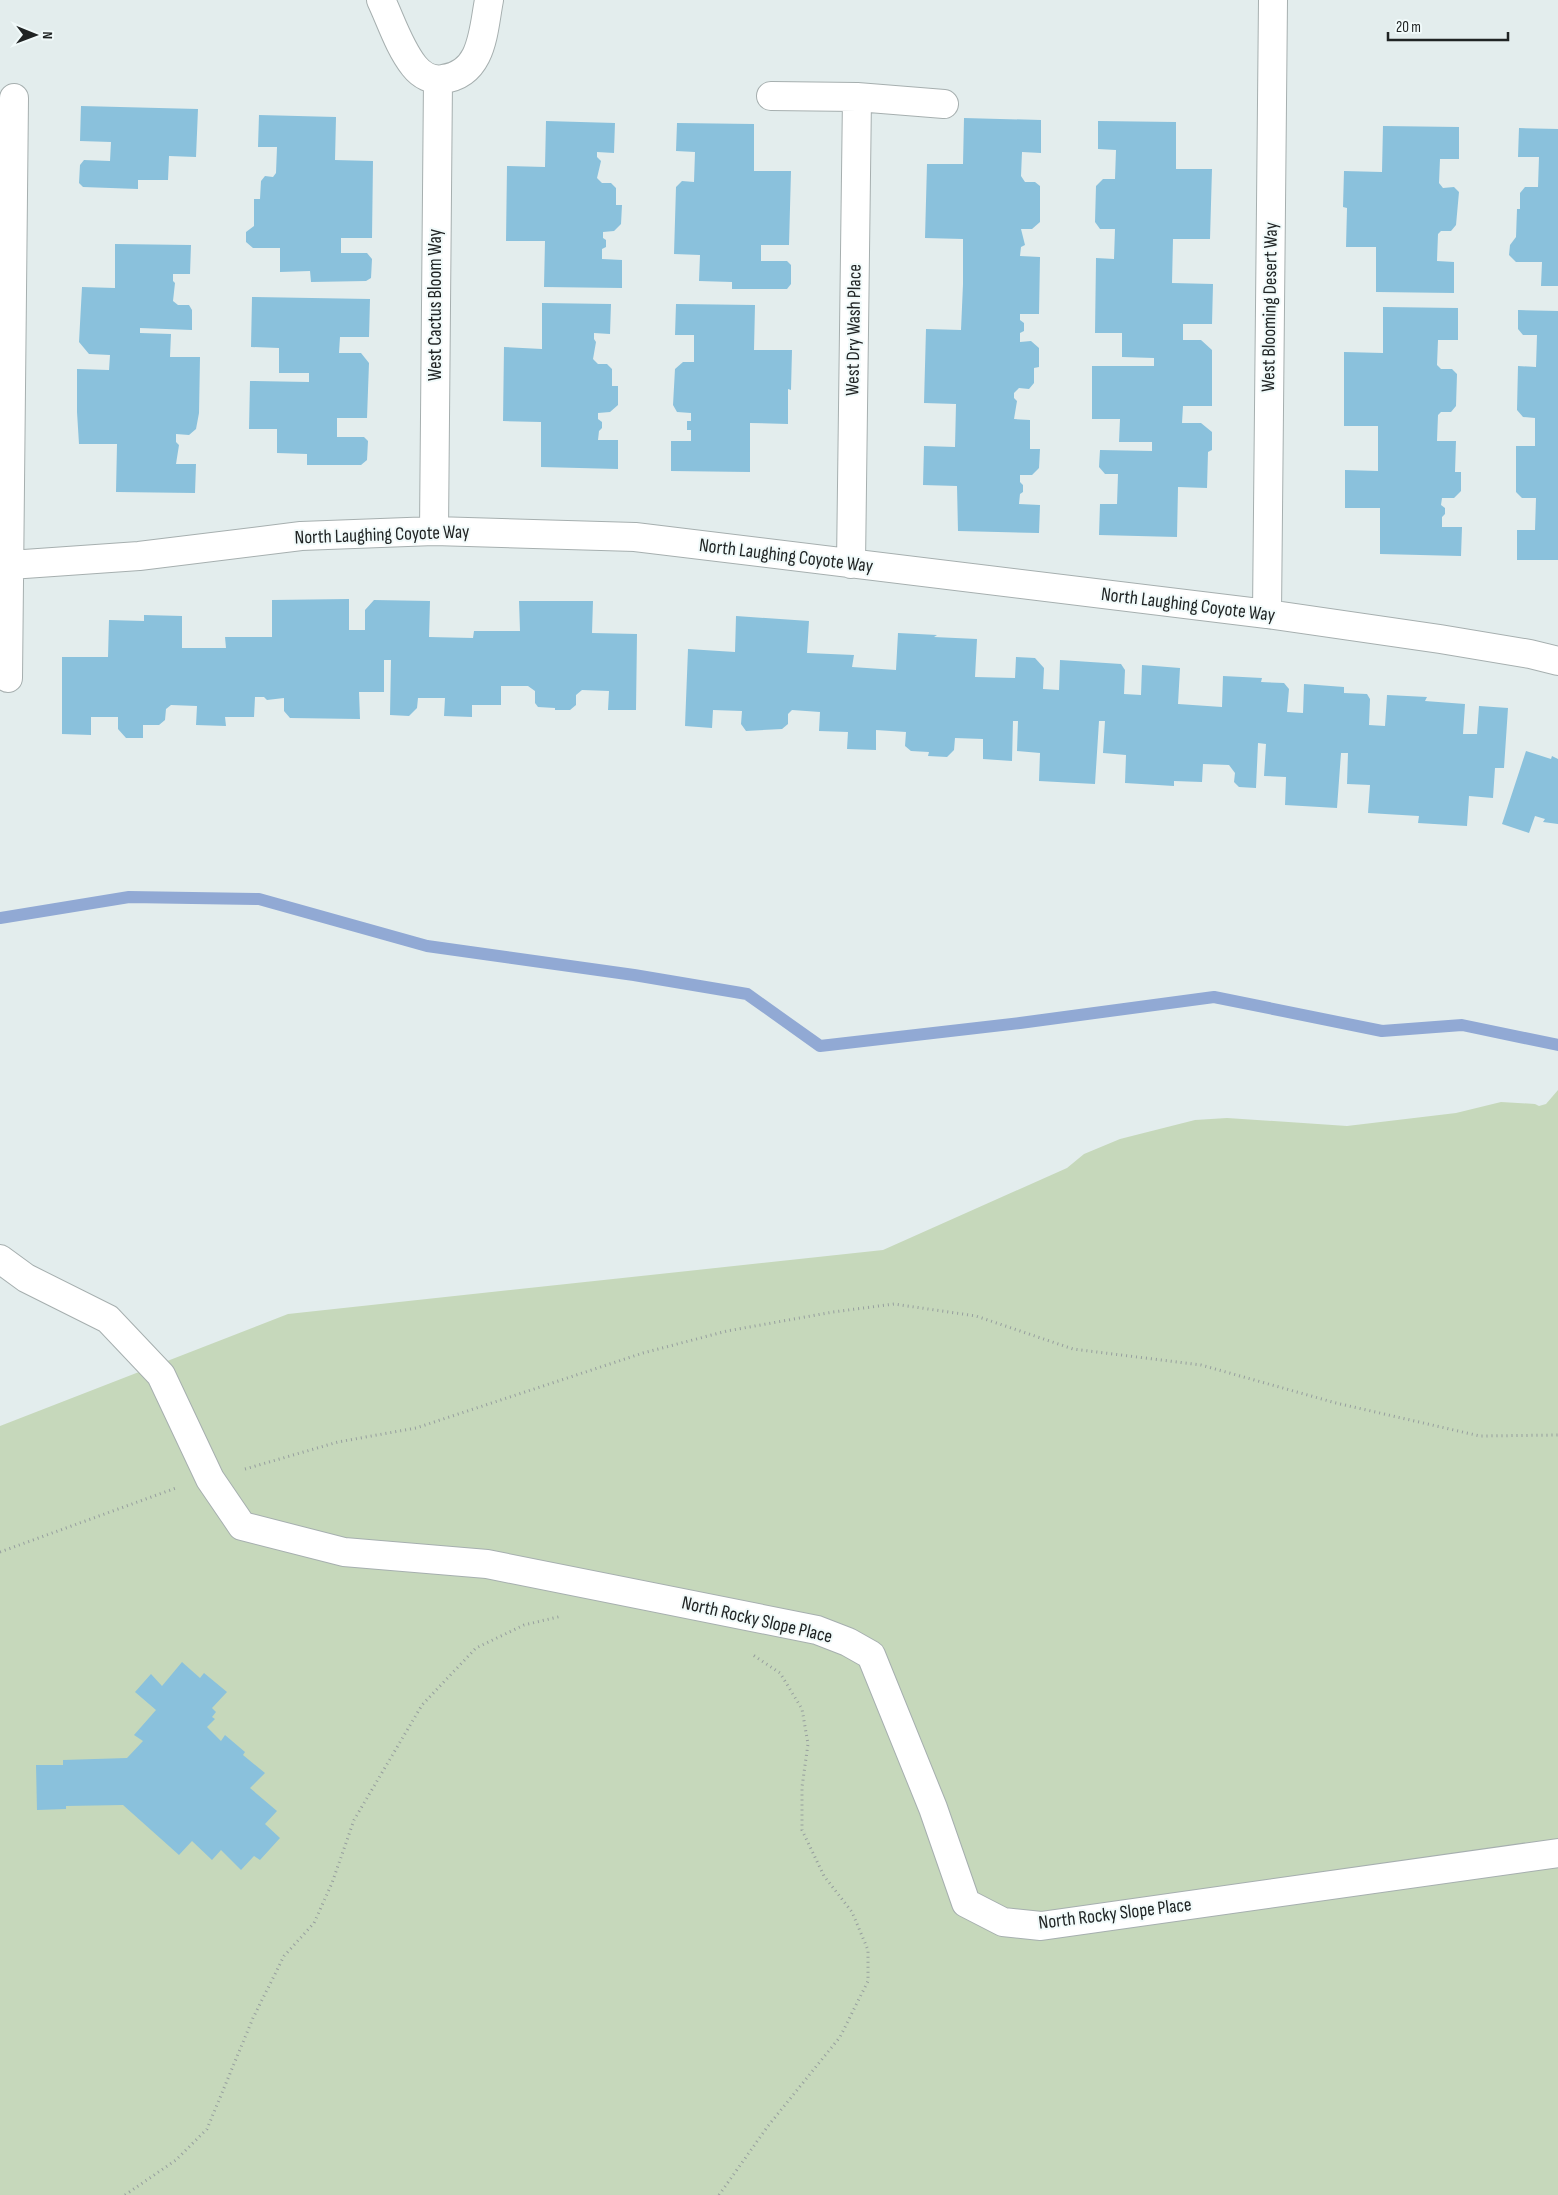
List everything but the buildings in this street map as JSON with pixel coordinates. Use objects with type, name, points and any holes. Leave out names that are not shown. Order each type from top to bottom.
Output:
[{"type":"street","points":[[381,0],[413,65],[422,75],[438,80],[459,74],[470,67],[477,56],[489,0]]},
{"type":"street","name":"West Blooming Desert Way","points":[[1267,614],[1273,0]]},
{"type":"street","name":"West Cactus Bloom Way","points":[[434,531],[436,98],[438,80]]},
{"type":"street","points":[[771,96],[857,97],[944,104]]},
{"type":"street","name":"West Dry Wash Place","points":[[851,564],[857,97]]},
{"type":"street","points":[[8,678],[14,98]]},
{"type":"street","name":"North Laughing Coyote Way","points":[[10,565],[139,556],[300,536],[434,531],[635,537],[1267,614],[1530,654],[1558,661]]},
{"type":"street","name":"North Rocky Slope Place","points":[[0,1259],[26,1278],[108,1319],[161,1375],[210,1479],[242,1526],[344,1552],[487,1564],[818,1630],[848,1642],[871,1655],[933,1808],[966,1903],[1003,1922],[1041,1926],[1558,1853]]},
{"type":"path","points":[[0,1552],[174,1489],[338,1442],[416,1428],[643,1353],[727,1331],[833,1312],[894,1304],[976,1316],[1073,1349],[1201,1365],[1336,1402],[1480,1436],[1558,1435]]},
{"type":"path","points":[[125,2195],[176,2160],[207,2129],[253,2018],[284,1956],[314,1923],[332,1882],[354,1820],[422,1705],[476,1648],[524,1625],[569,1615]]},
{"type":"path","points":[[719,2195],[768,2126],[840,2037],[868,1981],[868,1950],[852,1912],[824,1876],[802,1830],[802,1787],[808,1744],[802,1709],[780,1673],[748,1651]]},
{"type":"green space","points":[[1558,1090],[1558,2195],[0,2195],[0,1426],[288,1314],[883,1250],[1067,1168],[1084,1154],[1120,1139],[1195,1120],[1227,1118],[1347,1126],[1456,1113],[1501,1102],[1535,1104],[1539,1106],[1546,1104]]},
{"type":"waterway","points":[[0,918],[129,897],[259,899],[427,946],[634,975],[747,994],[820,1046],[1020,1023],[1214,997],[1382,1031],[1462,1025],[1558,1045]]}]
